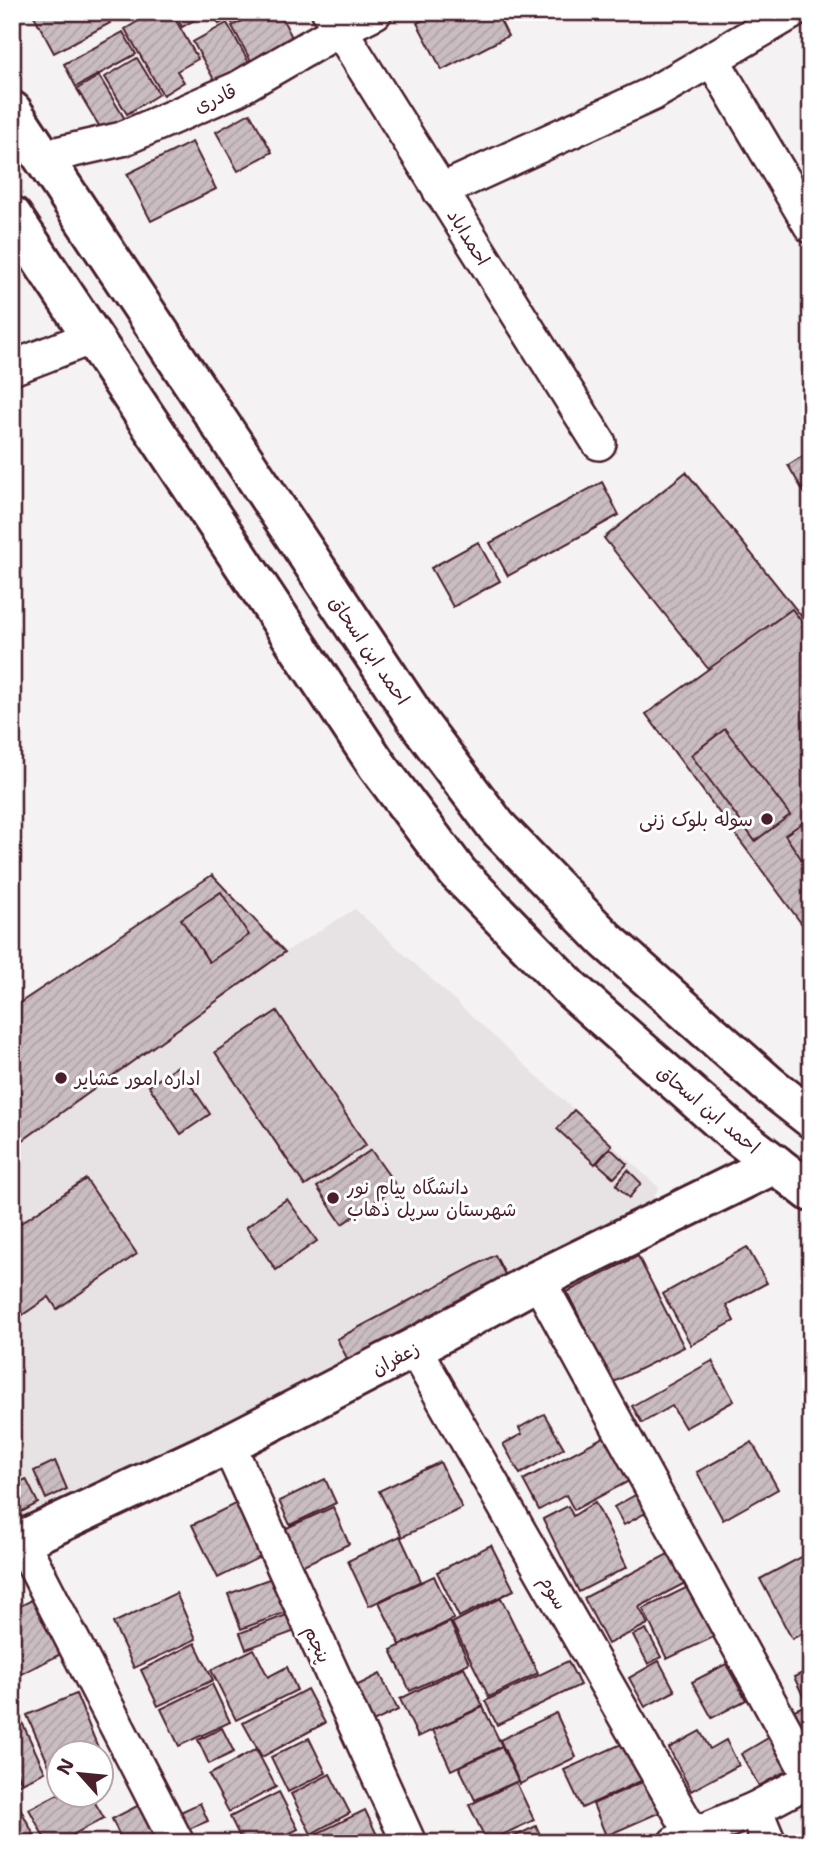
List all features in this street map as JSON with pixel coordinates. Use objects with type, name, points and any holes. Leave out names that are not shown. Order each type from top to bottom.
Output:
[{"type":"main road","name":"احمد ابن اسحاق","points":[[12,111],[421,726],[497,827],[606,940],[769,1085],[811,1118]]},
{"type":"main road","points":[[12,197],[15,199],[30,195],[41,188],[46,176],[43,157]]},
{"type":"main road","name":"احمد ابن اسحاق","points":[[12,216],[377,765],[458,873],[571,989],[733,1132],[811,1192]]},
{"type":"main road","points":[[64,294],[64,275],[76,262],[92,254],[111,261]]},
{"type":"main road","name":"زعفران","points":[[16,1543],[228,1444],[414,1348],[538,1280],[775,1164]]},
{"type":"street","name":"قادری","points":[[43,157],[122,139],[237,89],[334,21],[375,12]]},
{"type":"street","points":[[440,191],[652,94],[792,12]]},
{"type":"street","name":"احمداباد","points":[[334,21],[598,443]]},
{"type":"street","points":[[712,59],[811,226]]},
{"type":"street","points":[[12,368],[92,337]]},
{"type":"street","points":[[538,1280],[811,1779],[755,1809],[684,1839]]},
{"type":"street","name":"سوم","points":[[414,1348],[684,1839]]},
{"type":"street","name":"پنجم","points":[[228,1444],[409,1843]]},
{"type":"street","points":[[16,1543],[177,1843]]},
{"type":"street","points":[[755,1809],[769,1843]]},
{"type":"shaded area","name":"دانشگاه پیام نور شهرستان سرپل ذهاب","points":[[212,875],[285,952],[355,909],[659,1188],[648,1208],[12,1529],[12,1008]]},
{"type":"building","points":[[32,12],[105,12],[110,23],[54,53]]},
{"type":"building","points":[[128,12],[143,12],[131,19]]},
{"type":"building","points":[[154,12],[171,12],[198,59],[177,71],[184,82],[163,95],[125,29]]},
{"type":"building","points":[[174,12],[208,12],[182,27]]},
{"type":"building","points":[[213,12],[224,12],[228,19],[219,24]]},
{"type":"building","points":[[226,12],[250,12],[232,23]]},
{"type":"building","points":[[258,12],[279,12],[294,41],[252,63],[232,26]]},
{"type":"building","points":[[438,12],[496,12],[508,36],[442,70],[417,23]]},
{"type":"building","points":[[227,23],[251,66],[217,85],[193,42]]},
{"type":"building","points":[[123,32],[136,54],[76,87],[64,64]]},
{"type":"building","points":[[137,58],[159,94],[127,114],[105,77]]},
{"type":"building","points":[[99,76],[126,121],[104,134],[77,89]]},
{"type":"building","points":[[250,113],[272,152],[238,171],[216,132]]},
{"type":"building","points":[[192,142],[216,189],[151,221],[127,174]]},
{"type":"building","points":[[811,451],[811,500],[809,501],[788,465]]},
{"type":"building","points":[[686,472],[811,628],[811,798],[604,538]]},
{"type":"building","points":[[602,482],[619,515],[508,576],[490,543]]},
{"type":"building","points":[[478,542],[500,581],[453,607],[431,568]]},
{"type":"building","name":"سوله بلوک زنی","points":[[792,609],[811,634],[811,923],[804,927],[646,714]]},
{"type":"building","points":[[725,729],[790,815],[755,841],[691,755]]},
{"type":"building","points":[[811,817],[811,873],[785,835]]},
{"type":"building","name":"اداره امور عشایر","points":[[212,875],[285,952],[12,1148],[12,1008]]},
{"type":"building","points":[[221,892],[249,935],[209,962],[181,919]]},
{"type":"building","points":[[277,1011],[366,1145],[305,1186],[215,1052]]},
{"type":"building","points":[[178,1066],[210,1114],[181,1134],[149,1086]]},
{"type":"building","points":[[574,1110],[612,1145],[595,1164],[557,1129]]},
{"type":"building","points":[[610,1148],[627,1164],[614,1178],[597,1163]]},
{"type":"building","points":[[371,1150],[397,1187],[342,1224],[317,1187]]},
{"type":"building","points":[[628,1170],[641,1183],[629,1198],[616,1185]]},
{"type":"building","points":[[86,1179],[137,1254],[57,1309],[49,1297],[12,1322],[12,1229]]},
{"type":"building","points":[[287,1199],[317,1241],[276,1270],[246,1227]]},
{"type":"building","points":[[747,1247],[767,1283],[726,1305],[734,1321],[691,1345],[663,1294]]},
{"type":"building","points":[[495,1255],[508,1280],[350,1364],[337,1339]]},
{"type":"building","points":[[638,1256],[684,1347],[612,1383],[567,1292]]},
{"type":"building","points":[[712,1361],[734,1401],[685,1428],[672,1406],[642,1423],[632,1406]]},
{"type":"building","points":[[544,1414],[564,1448],[520,1474],[503,1444],[522,1434],[519,1428]]},
{"type":"building","points":[[605,1436],[629,1481],[574,1510],[566,1495],[539,1510],[523,1480]]},
{"type":"building","points":[[752,1442],[778,1489],[723,1520],[697,1472]]},
{"type":"building","points":[[55,1461],[67,1489],[46,1499],[34,1471]]},
{"type":"building","points":[[440,1462],[462,1508],[402,1537],[379,1491]]},
{"type":"building","points":[[26,1479],[38,1503],[12,1517],[12,1486]]},
{"type":"building","points":[[325,1479],[336,1503],[290,1525],[279,1501]]},
{"type":"building","points":[[637,1494],[647,1512],[624,1525],[614,1507]]},
{"type":"building","points":[[241,1501],[268,1553],[218,1578],[192,1525]]},
{"type":"building","points":[[595,1502],[627,1567],[579,1592],[543,1519],[568,1506],[573,1516]]},
{"type":"building","points":[[333,1507],[349,1544],[299,1567],[282,1530]]},
{"type":"building","points":[[400,1536],[421,1581],[369,1606],[348,1561]]},
{"type":"building","points":[[491,1545],[514,1590],[459,1617],[437,1572]]},
{"type":"building","points":[[670,1553],[685,1583],[639,1607],[648,1624],[608,1644],[584,1598]]},
{"type":"building","points":[[807,1554],[811,1561],[811,1629],[792,1639],[760,1579]]},
{"type":"building","points":[[280,1575],[292,1610],[241,1629],[228,1594]]},
{"type":"building","points":[[434,1576],[454,1619],[400,1645],[379,1602]]},
{"type":"building","points":[[698,1582],[722,1633],[667,1659],[643,1609]]},
{"type":"building","points":[[176,1593],[196,1639],[134,1668],[113,1623]]},
{"type":"building","points":[[36,1598],[63,1653],[17,1676],[12,1666],[12,1610]]},
{"type":"building","points":[[501,1598],[538,1673],[489,1697],[452,1623]]},
{"type":"building","points":[[294,1612],[301,1629],[246,1649],[240,1633]]},
{"type":"building","points":[[450,1622],[469,1663],[410,1691],[391,1650]]},
{"type":"building","points":[[646,1629],[661,1657],[648,1664],[633,1635]]},
{"type":"building","points":[[195,1643],[213,1680],[158,1706],[141,1670]]},
{"type":"building","points":[[254,1649],[268,1677],[287,1667],[297,1690],[236,1720],[211,1670]]},
{"type":"building","points":[[568,1661],[580,1685],[497,1725],[485,1701]]},
{"type":"building","points":[[659,1661],[675,1691],[645,1707],[629,1678]]},
{"type":"building","points":[[726,1664],[746,1700],[712,1718],[692,1682]]},
{"type":"building","points":[[464,1667],[483,1706],[418,1737],[400,1699]]},
{"type":"building","points":[[811,1669],[811,1699],[806,1702],[794,1677]]},
{"type":"building","points":[[380,1674],[398,1710],[369,1724],[352,1688]]},
{"type":"building","points":[[212,1684],[230,1722],[179,1746],[161,1709]]},
{"type":"building","points":[[307,1689],[325,1723],[262,1757],[243,1723]]},
{"type":"building","points":[[76,1694],[95,1740],[46,1740],[46,1759],[27,1715]]},
{"type":"building","points":[[811,1703],[811,1748],[810,1748],[794,1710]]},
{"type":"building","points":[[483,1707],[502,1746],[451,1770],[433,1730]]},
{"type":"building","points":[[556,1713],[576,1757],[520,1784],[500,1740]]},
{"type":"building","points":[[21,1720],[45,1772],[22,1783],[12,1762],[12,1724]]},
{"type":"building","points":[[222,1728],[234,1752],[209,1764],[198,1740]]},
{"type":"building","points":[[700,1731],[710,1749],[726,1740],[739,1765],[691,1791],[669,1748]]},
{"type":"building","points":[[770,1737],[788,1770],[759,1786],[741,1754]]},
{"type":"building","points":[[309,1738],[326,1773],[288,1792],[271,1757]]},
{"type":"building","points":[[628,1741],[645,1779],[582,1808],[564,1770]]},
{"type":"building","points":[[502,1747],[518,1781],[475,1800],[459,1767]]},
{"type":"building","points":[[256,1749],[276,1787],[229,1812],[209,1775]]},
{"type":"building","points":[[12,1764],[22,1783],[12,1787]]},
{"type":"building","points":[[330,1774],[350,1813],[311,1834],[291,1794]]},
{"type":"building","points":[[651,1778],[665,1810],[606,1836],[593,1804]]},
{"type":"building","points":[[516,1782],[534,1820],[487,1842],[469,1805]]},
{"type":"building","points":[[279,1792],[298,1829],[271,1843],[243,1843],[230,1817]]},
{"type":"building","points":[[46,1800],[46,1810],[99,1810],[104,1818],[58,1843],[47,1843],[29,1809]]},
{"type":"building","points":[[200,1803],[208,1821],[182,1832],[174,1815]]},
{"type":"building","points":[[18,1804],[38,1843],[12,1843],[12,1807]]},
{"type":"building","points":[[139,1805],[157,1843],[123,1843],[112,1819]]},
{"type":"building","points":[[365,1810],[378,1837],[367,1843],[315,1843],[312,1836]]},
{"type":"building","points":[[536,1826],[544,1843],[501,1843]]},
{"type":"building","points":[[302,1834],[306,1843],[286,1842]]},
{"type":"place","name":"سوله بلوک زنی","points":[[767,819]]},
{"type":"place","name":"اداره امور عشایر","points":[[61,1078]]},
{"type":"place","name":"دانشگاه پیام نور شهرستان سرپل ذهاب","points":[[333,1198]]}]
